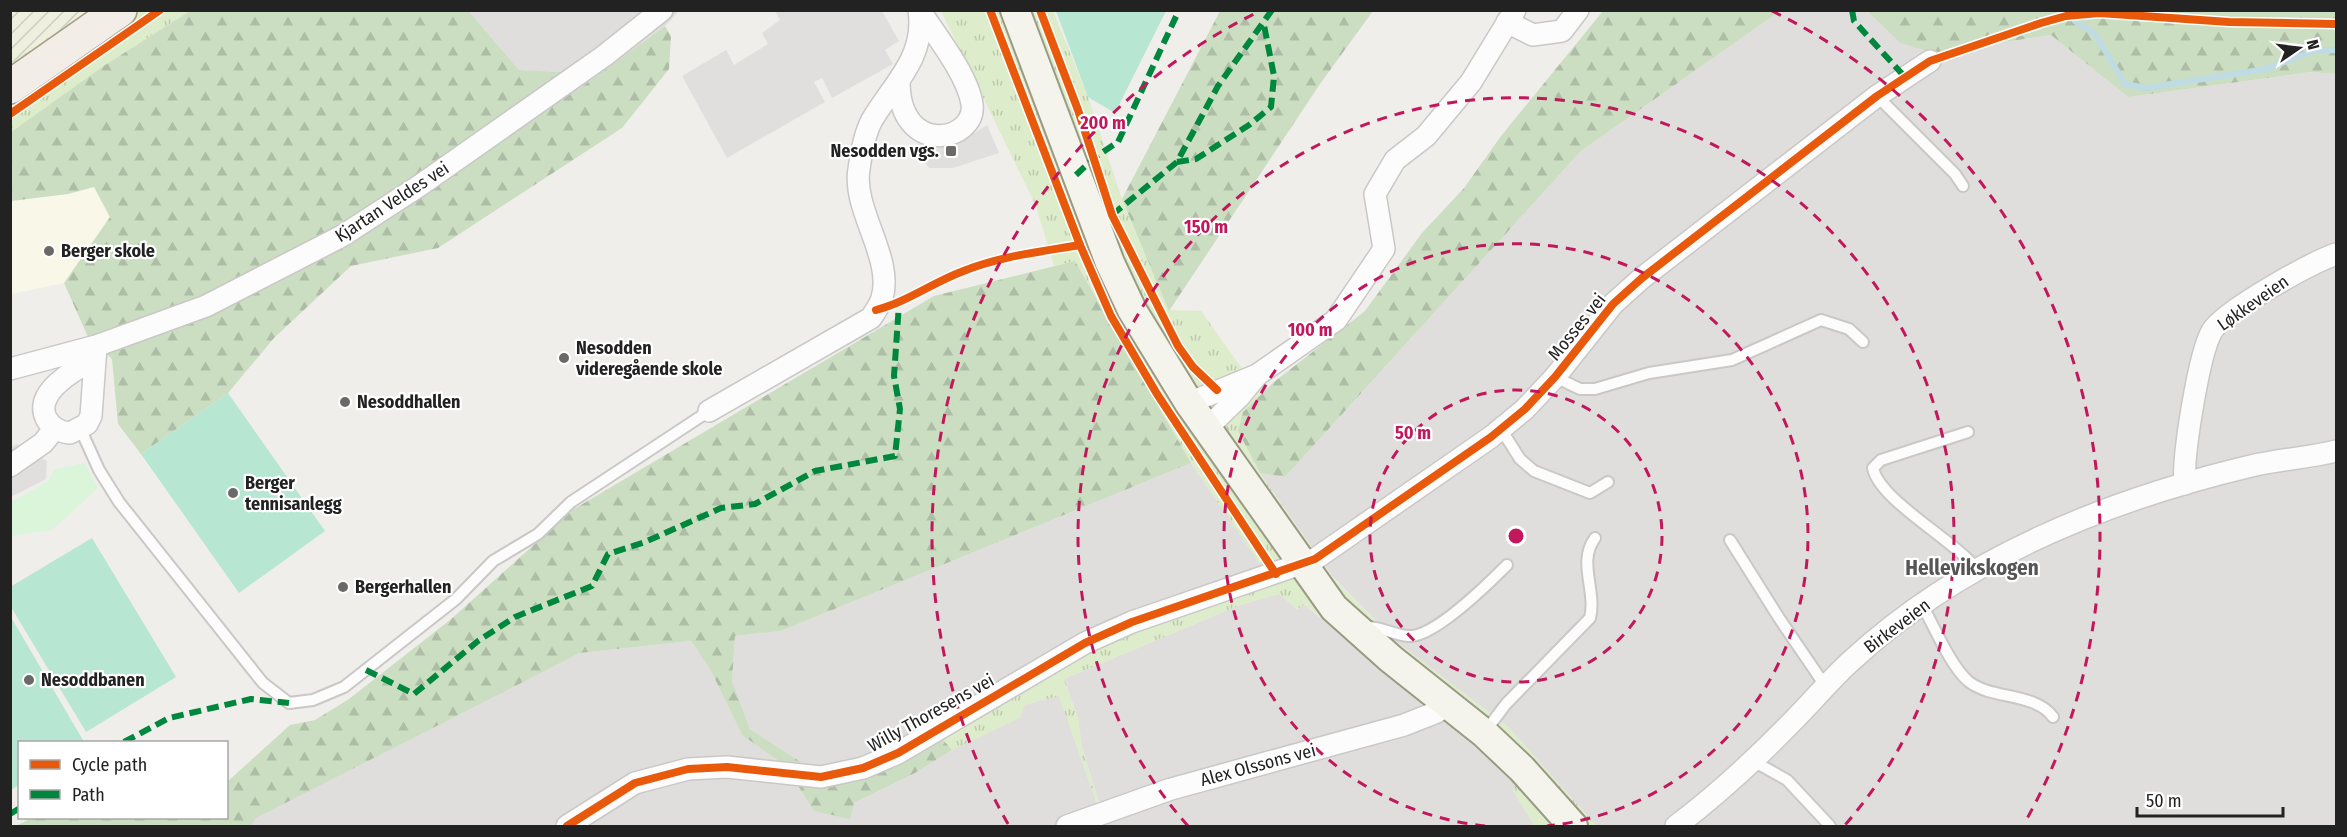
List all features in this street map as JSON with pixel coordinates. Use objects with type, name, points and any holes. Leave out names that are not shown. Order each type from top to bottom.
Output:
[{"type":"main road","points":[[10,87],[120,10]]},
{"type":"main road","points":[[1015,10],[1110,263],[1132,310],[1189,403],[1334,608],[1354,628],[1484,733],[1522,769],[1573,826]]},
{"type":"street","name":"Kjartan Veldes vei","points":[[10,369],[95,353],[206,306],[342,236],[585,70],[662,10]]},
{"type":"street","points":[[709,411],[871,318],[882,299],[884,287],[880,263],[858,186],[858,169],[871,122],[917,51],[922,30],[920,10]]},
{"type":"street","points":[[899,81],[899,102],[918,130],[927,135],[945,135],[955,132],[970,119],[972,105],[966,84],[920,10]]},
{"type":"street","points":[[1189,403],[1257,375],[1336,320],[1384,249],[1375,194],[1395,160],[1426,136],[1471,82],[1511,16],[1533,35],[1562,32],[1578,10]]},
{"type":"street","name":"Mosses vei","points":[[1301,564],[1315,559],[1501,429],[1525,409],[1555,377],[1613,304],[1642,278],[1877,96],[1930,61]]},
{"type":"street","name":"Løkkeveien","points":[[2185,484],[2187,440],[2205,353],[2212,332],[2234,313],[2287,279],[2337,255]]},
{"type":"street","name":"Kjartan Veldes vei","points":[[55,428],[45,416],[44,406],[49,392],[95,353]]},
{"type":"street","points":[[10,466],[44,443],[55,428],[70,433],[80,428],[91,416],[95,353]]},
{"type":"street","points":[[1207,428],[1239,398],[1257,375]]},
{"type":"street","name":"Birkeveien","points":[[1676,826],[1753,761],[1851,660],[1922,605],[1977,569],[2074,521],[2185,484],[2254,465],[2337,451]]},
{"type":"street","name":"Willy Thoresens vei","points":[[567,826],[635,783],[688,769],[727,767],[821,777],[863,768],[898,753],[1085,643],[1132,622],[1301,564]]},
{"type":"street","name":"Alex Olssons vei","points":[[1067,826],[1171,789],[1404,725],[1437,712],[1446,702]]},
{"type":"lane","points":[[1877,96],[1955,174],[1963,186]]},
{"type":"lane","points":[[1555,377],[1580,389],[1595,389],[1649,373],[1731,360],[1821,320],[1849,328],[1863,342]]},
{"type":"lane","points":[[80,428],[99,470],[119,502],[263,683],[290,703],[313,700],[344,687],[456,599],[493,561],[538,534],[571,501],[709,411]]},
{"type":"lane","points":[[1501,429],[1515,453],[1534,471],[1590,493],[1608,482]]},
{"type":"lane","points":[[1968,432],[1881,460],[1874,468],[1883,488],[1961,551],[1977,569]]},
{"type":"lane","points":[[1484,733],[1506,704],[1590,618],[1592,603],[1587,558],[1589,546],[1595,538]]},
{"type":"lane","points":[[1730,540],[1826,687]]},
{"type":"lane","points":[[1354,628],[1371,626],[1406,636],[1421,634],[1472,598],[1507,565]]},
{"type":"lane","points":[[1922,605],[1968,680],[1984,690],[2031,703],[2053,717]]},
{"type":"lane","points":[[1753,761],[1787,780],[1830,826]]},
{"type":"shaded area","points":[[469,11],[679,11],[665,26],[577,90],[562,72],[519,70]]},
{"type":"shaded area","points":[[775,11],[882,11],[899,41],[885,50],[893,64],[832,98],[822,78],[814,82],[825,102],[727,158],[682,76],[726,50],[734,65],[768,44],[762,33],[780,20]]},
{"type":"shaded area","points":[[1780,11],[1867,11],[1900,43],[1933,53],[2051,35],[2128,97],[2311,72],[2336,74],[2336,826],[1597,826],[1508,727],[1397,642],[1332,576],[1260,473],[1285,477],[1581,151]]},
{"type":"shaded area","points":[[987,125],[999,153],[953,168],[929,168],[921,156],[918,144],[953,147]]},
{"type":"shaded area","name":"Berger skole","points":[[94,187],[110,218],[64,283],[11,294],[11,201],[68,194]]},
{"type":"shaded area","points":[[17,444],[47,461],[46,479],[11,497],[11,447]]},
{"type":"shaded area","points":[[1191,463],[1273,582],[1093,646],[874,771],[807,766],[750,729],[732,681],[735,636],[781,631]]},
{"type":"shaded area","points":[[1279,594],[1297,609],[1304,604],[1450,727],[1477,744],[1516,780],[1513,791],[1535,826],[251,826],[255,818],[580,653],[691,641],[711,671],[742,735],[854,803],[915,773],[1024,705],[1059,695],[1097,804],[1099,802],[1082,748],[1078,718],[1064,679],[1240,605]]},
{"type":"green space","points":[[11,11],[87,11],[11,64]]},
{"type":"green space","points":[[87,11],[190,11],[102,67],[11,133],[10,64]]},
{"type":"green space","points":[[190,11],[469,11],[519,70],[562,72],[577,90],[665,26],[671,36],[669,69],[622,128],[438,248],[351,266],[274,338],[228,393],[141,454],[118,424],[112,359],[88,337],[64,283],[110,217],[94,187],[68,194],[11,201],[10,133],[102,67]]},
{"type":"green space","points":[[941,11],[1053,11],[1088,97],[1122,199],[1169,310],[1201,311],[1261,395],[1243,412],[1238,431],[1260,473],[1332,577],[1397,642],[1508,727],[1597,826],[1535,826],[1513,791],[1516,780],[1477,744],[1450,727],[1305,604],[1297,609],[1279,594],[1240,605],[1064,679],[1078,718],[1082,748],[1099,802],[1097,804],[1059,696],[1025,705],[1020,718],[952,750],[939,735],[1093,646],[1272,582],[1191,463],[1075,261],[1054,266],[1036,206]]},
{"type":"green space","points":[[1056,11],[1166,11],[1115,113],[1088,97]]},
{"type":"green space","points":[[1220,11],[1373,11],[1320,84],[1169,311],[1122,199]]},
{"type":"green space","points":[[1603,11],[1780,11],[1581,151],[1285,477],[1260,473],[1238,431],[1243,412],[1274,382],[1365,311],[1422,233],[1464,188],[1501,136]]},
{"type":"green space","points":[[1867,11],[2336,11],[2336,74],[2311,72],[2128,97],[2051,35],[1933,53],[1900,43]]},
{"type":"green space","points":[[1075,261],[1191,463],[781,631],[735,636],[732,681],[750,729],[807,766],[874,771],[939,735],[952,750],[915,773],[854,803],[850,819],[814,811],[785,765],[742,735],[711,671],[691,641],[580,653],[256,818],[251,826],[16,826],[29,819],[228,819],[228,781],[290,725],[315,720],[349,699],[450,620],[574,509],[934,296]]},
{"type":"green space","name":"Berger tennisanlegg","points":[[228,393],[325,531],[239,593],[141,454]]},
{"type":"green space","points":[[85,463],[98,488],[52,530],[11,536],[11,502],[49,481],[54,469]]},
{"type":"green space","points":[[92,538],[176,677],[86,732],[11,607],[10,587]]},
{"type":"green space","name":"Nesoddbanen","points":[[11,617],[83,741],[18,741],[18,786],[11,790]]},
{"type":"waterway","points":[[2075,21],[2095,34],[2125,84],[2146,88],[2266,69],[2313,51],[2336,50]]},
{"type":"marked path","points":[[1076,175],[1094,158],[1118,142],[1179,10]]},
{"type":"marked path","points":[[1112,215],[1177,162],[1218,86],[1272,10]]},
{"type":"marked path","points":[[1852,10],[1854,21],[1904,76]]},
{"type":"marked path","points":[[1177,162],[1196,159],[1249,125],[1271,107],[1274,76],[1264,25]]},
{"type":"marked path","points":[[366,670],[414,694],[478,641],[515,617],[592,586],[608,554],[645,542],[721,508],[755,504],[815,471],[895,456],[900,409],[894,376],[899,304]]},
{"type":"marked path","points":[[126,741],[169,718],[251,699],[289,703]]},
{"type":"marked path","points":[[10,814],[18,809]]},
{"type":"cycle path","points":[[10,114],[160,10]]},
{"type":"cycle path","points":[[990,10],[1080,245],[1111,316],[1157,394],[1276,574]]},
{"type":"cycle path","points":[[1040,10],[1078,110],[1112,215],[1178,346],[1193,367],[1217,390]]},
{"type":"cycle path","points":[[567,826],[635,783],[688,769],[727,767],[821,777],[863,768],[898,753],[1085,643],[1132,622],[1315,559],[1491,437],[1525,409],[1555,377],[1613,304],[1642,278],[1877,96],[1930,61],[2066,16],[2099,13],[2229,22],[2336,24]]},
{"type":"cycle path","points":[[876,310],[898,302],[950,276],[990,262],[1080,245]]},
{"type":"place","name":"Nesodden vgs.","points":[[951,151]]},
{"type":"place","name":"Berger skole","points":[[49,251]]},
{"type":"place","name":"Nesodden videregående skole","points":[[564,358]]},
{"type":"place","name":"Nesoddhallen","points":[[345,402]]},
{"type":"place","name":"Berger tennisanlegg","points":[[233,493]]},
{"type":"place","name":"Bergerhallen","points":[[343,587]]},
{"type":"place","name":"Nesoddbanen","points":[[29,680]]},
{"type":"district","name":"Hellevikskogen","points":[[1972,568]]}]
